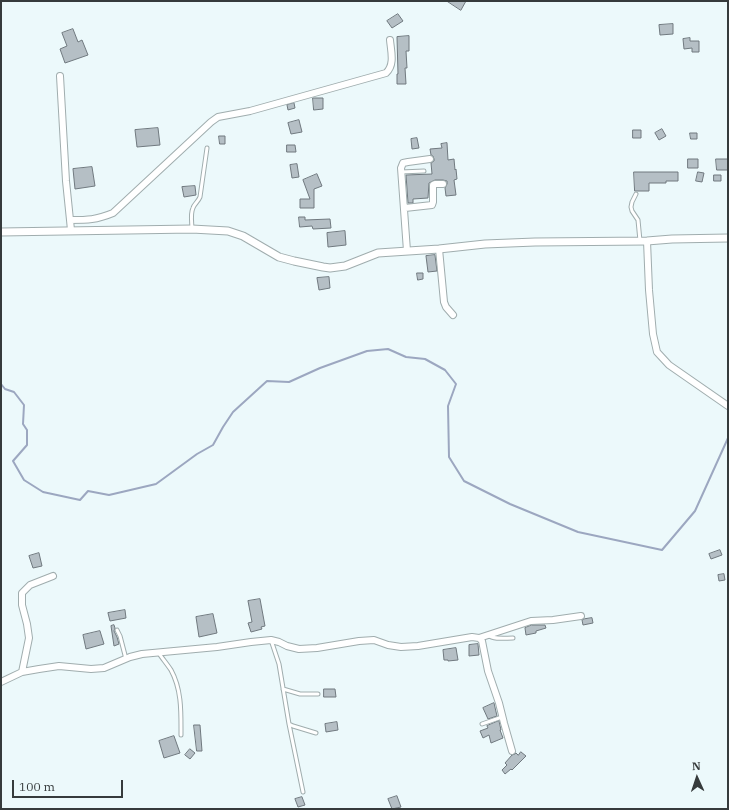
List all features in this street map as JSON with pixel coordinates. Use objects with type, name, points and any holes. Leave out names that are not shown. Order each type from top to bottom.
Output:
[{"type":"street","points":[[70,220],[90,220],[101,218],[113,213],[218,117],[250,111],[386,72],[390,69],[392,63],[390,40]]},
{"type":"street","points":[[60,76],[71,230]]},
{"type":"street","points":[[407,251],[405,208],[401,172],[402,163],[430,159]]},
{"type":"street","points":[[405,208],[432,205],[434,202],[433,185],[443,184]]},
{"type":"street","points":[[1,232],[192,229],[228,231],[243,236],[279,257],[330,268],[345,266],[378,253],[485,244],[728,238]]},
{"type":"street","points":[[644,241],[653,334],[657,352],[669,366],[728,406]]},
{"type":"street","points":[[439,249],[444,302],[446,307],[453,315]]},
{"type":"street","points":[[22,672],[29,638],[22,605],[22,593],[30,584],[53,576]]},
{"type":"street","points":[[1,682],[22,672],[60,666],[91,669],[104,668],[142,654],[158,652],[218,647],[271,640],[299,649],[374,640],[388,645],[418,646],[479,638],[531,621],[581,616]]},
{"type":"street","points":[[479,638],[482,640],[488,671],[500,703],[502,717],[512,751]]},
{"type":"lane","points":[[192,229],[192,211],[200,197],[207,148]]},
{"type":"lane","points":[[401,172],[424,171]]},
{"type":"lane","points":[[636,194],[631,207],[638,220],[644,241]]},
{"type":"lane","points":[[117,630],[126,659]]},
{"type":"lane","points":[[488,635],[497,638],[513,638]]},
{"type":"lane","points":[[271,640],[279,664],[289,724],[304,792]]},
{"type":"lane","points":[[158,652],[171,671],[178,687],[181,706],[181,735]]},
{"type":"lane","points":[[284,689],[300,694],[318,694]]},
{"type":"lane","points":[[482,724],[502,717]]},
{"type":"lane","points":[[289,724],[316,733]]},
{"type":"building","points":[[447,1],[466,1],[461,10]]},
{"type":"building","points":[[398,14],[403,21],[392,28],[387,21]]},
{"type":"building","points":[[673,24],[673,34],[660,35],[659,25]]},
{"type":"building","points":[[73,29],[78,42],[82,40],[88,55],[65,63],[60,49],[67,46],[62,33]]},
{"type":"building","points":[[409,36],[409,51],[406,51],[406,84],[397,84],[397,37]]},
{"type":"building","points":[[690,38],[690,41],[699,41],[699,52],[692,52],[692,48],[684,49],[683,39]]},
{"type":"building","points":[[313,98],[323,98],[323,109],[314,110]]},
{"type":"building","points":[[294,103],[295,108],[288,110],[287,105]]},
{"type":"building","points":[[299,120],[302,132],[291,134],[288,123]]},
{"type":"building","points":[[158,128],[160,145],[137,147],[135,130]]},
{"type":"building","points":[[662,129],[666,136],[659,140],[655,133]]},
{"type":"building","points":[[633,130],[641,130],[641,138],[633,138]]},
{"type":"building","points":[[690,133],[697,133],[697,139],[691,139]]},
{"type":"building","points":[[219,136],[225,136],[225,144],[220,144]]},
{"type":"building","points":[[417,138],[419,148],[412,149],[411,139]]},
{"type":"building","points":[[447,143],[448,160],[454,159],[455,170],[456,169],[457,179],[454,180],[456,195],[446,196],[445,188],[447,181],[435,180],[429,183],[428,198],[413,199],[413,203],[408,203],[406,175],[432,174],[431,163],[434,159],[431,155],[430,149],[442,148],[441,144]]},
{"type":"building","points":[[287,145],[295,145],[296,152],[287,152]]},
{"type":"building","points":[[688,159],[698,159],[698,168],[688,168]]},
{"type":"building","points":[[716,159],[728,159],[728,170],[717,170]]},
{"type":"building","points":[[297,164],[299,177],[292,178],[290,165]]},
{"type":"building","points":[[92,167],[95,186],[75,189],[73,169]]},
{"type":"building","points":[[634,172],[678,172],[678,181],[649,183],[649,191],[635,191]]},
{"type":"building","points":[[698,172],[704,173],[702,182],[696,181]]},
{"type":"building","points":[[317,174],[322,186],[314,189],[314,208],[300,208],[300,199],[310,199],[303,180]]},
{"type":"building","points":[[714,175],[721,175],[721,181],[714,181]]},
{"type":"building","points":[[195,186],[196,195],[184,197],[182,187]]},
{"type":"building","points":[[299,217],[305,217],[305,220],[330,219],[331,228],[313,229],[312,226],[300,227]]},
{"type":"building","points":[[345,231],[346,245],[328,247],[327,233]]},
{"type":"building","points":[[435,255],[437,271],[428,272],[426,256]]},
{"type":"building","points":[[417,273],[423,273],[423,279],[418,280]]},
{"type":"building","points":[[329,277],[330,288],[319,290],[317,278]]},
{"type":"building","points":[[720,550],[722,555],[711,559],[709,554]]},
{"type":"building","points":[[39,553],[42,566],[33,568],[29,556]]},
{"type":"building","points":[[724,574],[725,580],[719,581],[718,575]]},
{"type":"building","points":[[260,599],[265,626],[261,627],[262,629],[251,632],[248,623],[252,622],[248,601]]},
{"type":"building","points":[[125,610],[126,618],[110,621],[108,613]]},
{"type":"building","points":[[213,614],[217,633],[199,637],[196,617]]},
{"type":"building","points":[[592,618],[593,623],[583,625],[582,620]]},
{"type":"building","points":[[114,625],[114,631],[119,644],[114,646],[111,626]]},
{"type":"building","points":[[532,625],[545,625],[546,628],[536,631],[536,633],[526,635],[525,628]]},
{"type":"building","points":[[100,631],[104,644],[86,649],[83,635]]},
{"type":"building","points":[[478,644],[479,655],[469,656],[469,645]]},
{"type":"building","points":[[456,648],[458,660],[444,660],[443,650]]},
{"type":"building","points":[[324,689],[335,689],[336,697],[324,697]]},
{"type":"building","points":[[494,703],[497,716],[488,719],[483,708]]},
{"type":"building","points":[[499,721],[503,738],[491,743],[489,735],[483,738],[480,731]]},
{"type":"building","points":[[337,722],[338,730],[326,732],[325,724]]},
{"type":"building","points":[[194,725],[200,725],[202,751],[197,751]]},
{"type":"building","points":[[174,736],[180,753],[164,758],[159,741]]},
{"type":"building","points":[[190,749],[195,753],[190,759],[185,755]]},
{"type":"building","points":[[521,752],[526,756],[512,770],[511,769],[505,774],[502,770],[507,765],[505,763],[512,755],[516,753],[518,755]]},
{"type":"building","points":[[397,796],[401,807],[392,809],[388,799]]},
{"type":"building","points":[[302,797],[305,805],[298,807],[295,799]]},
{"type":"waterway","points":[[1,384],[5,389],[14,392],[24,405],[23,424],[27,430],[27,445],[13,461],[24,480],[43,492],[80,500],[88,491],[109,495],[156,484],[197,454],[213,445],[233,412],[267,381],[289,382],[320,368],[367,351],[388,349],[406,357],[425,359],[445,370],[456,384],[448,406],[449,457],[464,481],[510,504],[578,532],[662,550],[695,511],[728,438]]}]
